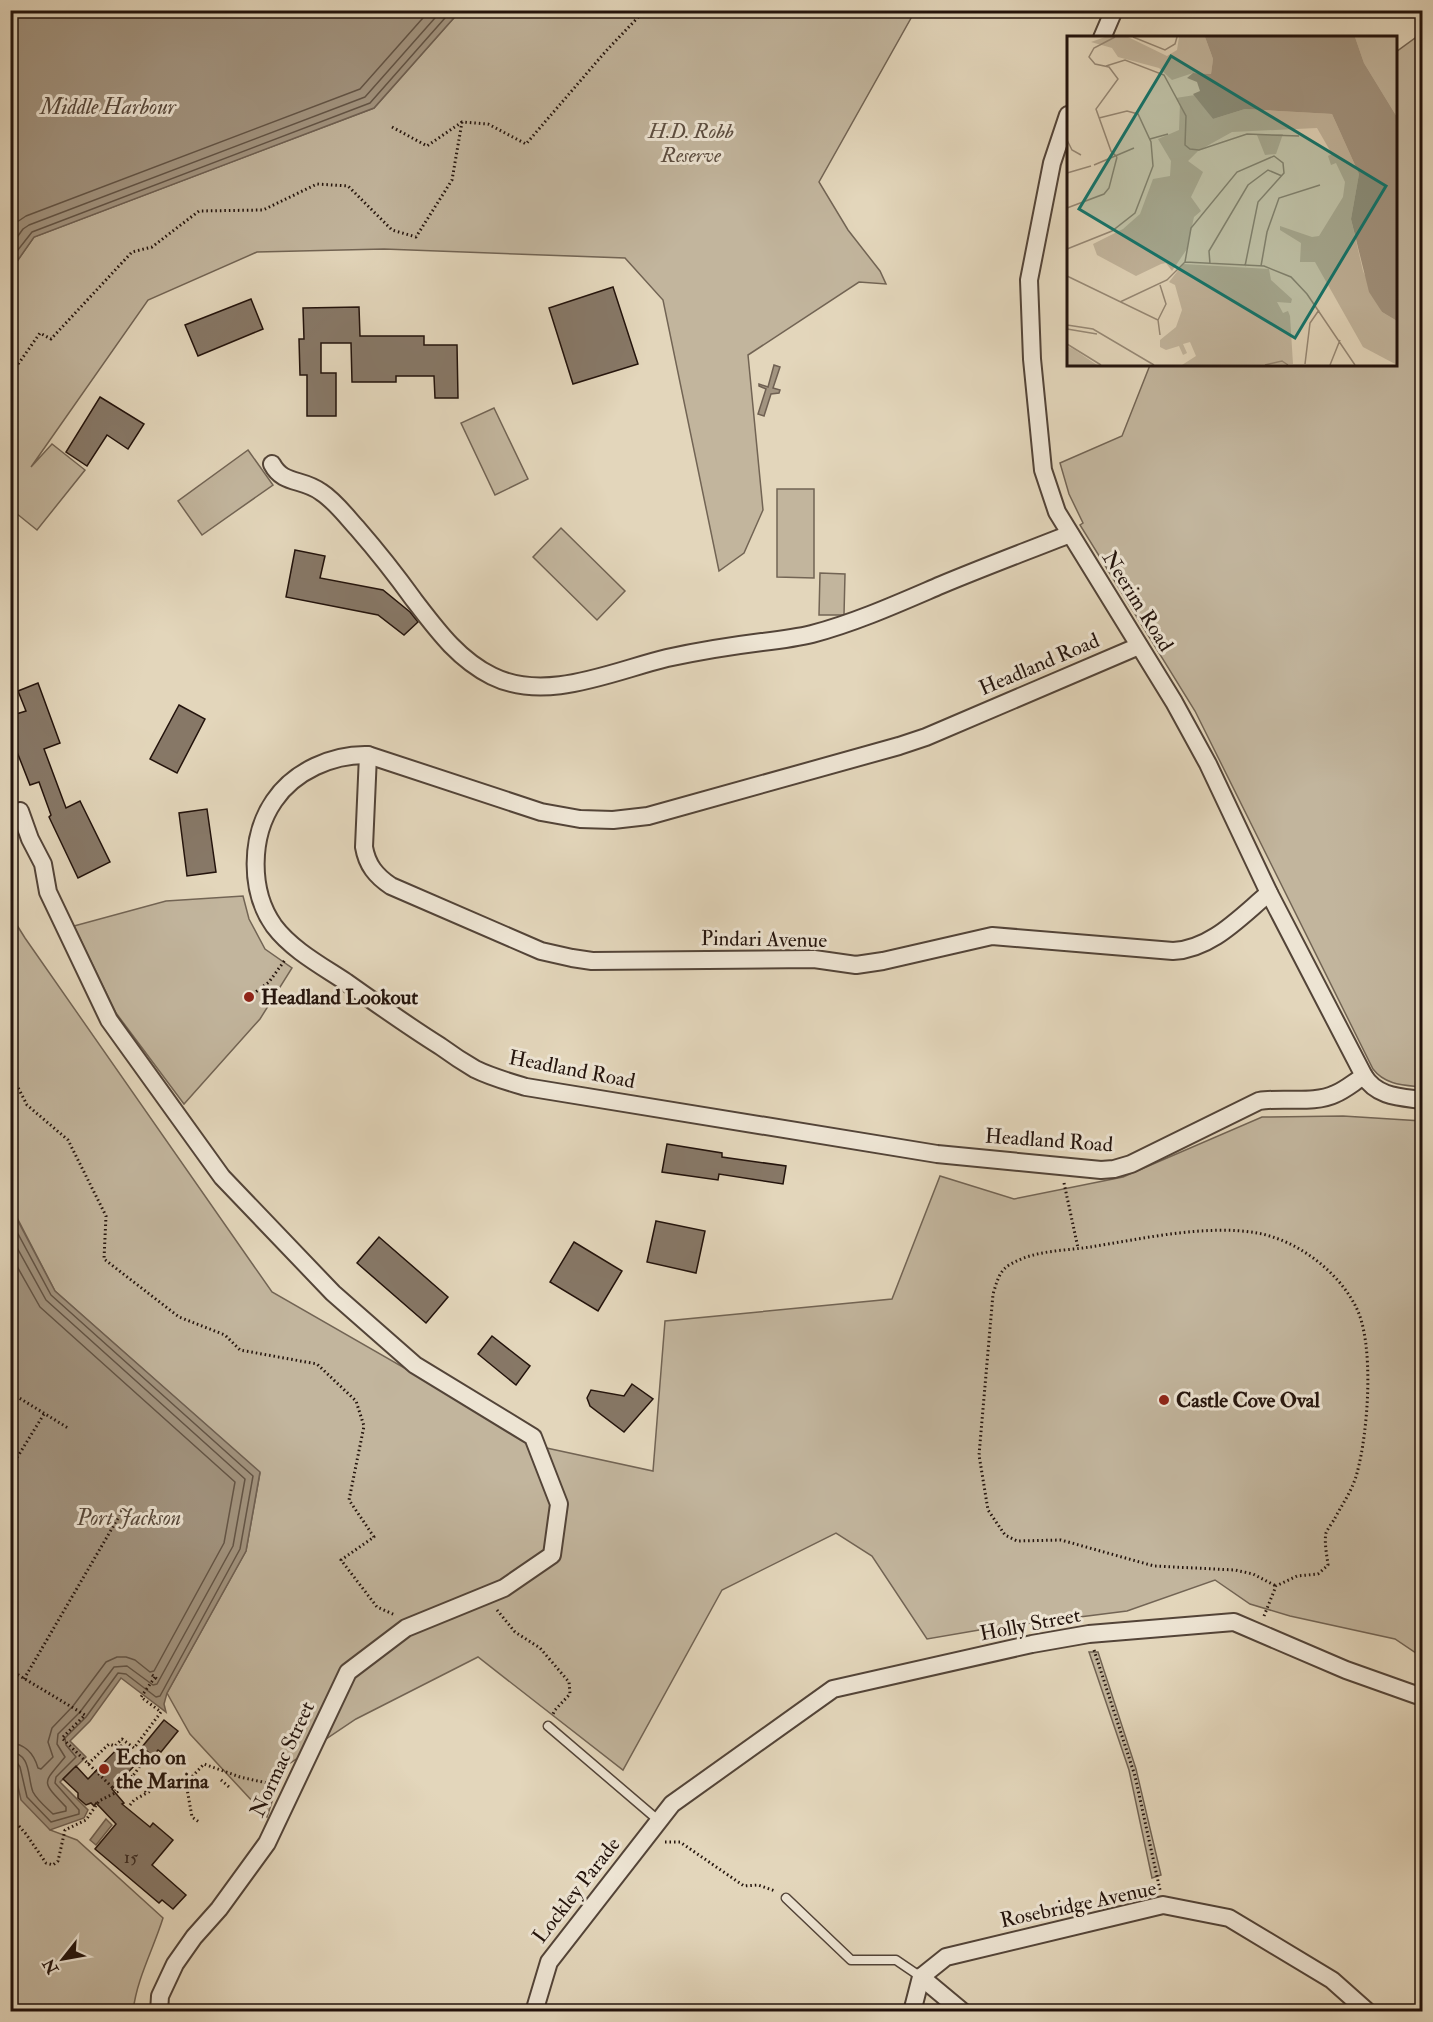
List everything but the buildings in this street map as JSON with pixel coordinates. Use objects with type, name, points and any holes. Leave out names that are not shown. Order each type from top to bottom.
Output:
[{"type":"street","points":[[1103,36],[1114,10]]},
{"type":"street","name":"Neerim Road","points":[[1067,122],[1052,163],[1029,280],[1043,470],[1057,512],[1174,702],[1208,764],[1269,893],[1364,1076]]},
{"type":"street","points":[[272,464],[277,474],[286,479],[309,484],[338,507],[374,547],[441,635],[461,656],[494,677],[512,684],[532,687],[549,687],[591,680],[630,667],[700,651],[812,634],[882,610],[1070,534]]},
{"type":"street","name":"Headland Road","points":[[1139,646],[900,746],[648,816],[613,820],[580,819],[541,812],[368,755],[333,759],[304,772],[279,793],[262,822],[256,853],[262,902],[275,927],[295,946],[406,1024],[474,1068],[500,1080],[526,1087],[937,1154],[1114,1169],[1131,1164],[1247,1105],[1272,1098],[1325,1097],[1335,1094],[1364,1076]]},
{"type":"street","name":"Pindari Avenue","points":[[368,755],[364,847],[366,858],[381,879],[391,886],[541,951],[572,958],[592,961],[814,959],[856,965],[992,936],[1173,951],[1188,950],[1202,946],[1269,893]]},
{"type":"street","name":"Normac Street","points":[[20,811],[30,839],[43,864],[48,892],[109,1020],[222,1177],[333,1293],[416,1365],[533,1437],[559,1504],[552,1555],[504,1588],[406,1628],[348,1672],[267,1843],[219,1910],[194,1937],[175,1964],[160,1996],[159,2012]]},
{"type":"street","points":[[1364,1076],[1376,1090],[1393,1096],[1422,1100]]},
{"type":"street","name":"Holly Street","points":[[672,1804],[833,1689],[1032,1644],[1089,1634],[1234,1622],[1346,1670],[1422,1697]]},
{"type":"street","name":"Lockley Parade","points":[[534,2012],[549,1962],[672,1804]]},
{"type":"street","name":"Rosebridge Avenue","points":[[921,1977],[946,1957],[1163,1905],[1229,1918],[1332,1980],[1368,2012]]},
{"type":"street","points":[[912,2012],[921,1977],[963,2012]]},
{"type":"lane","points":[[548,1726],[658,1820]]},
{"type":"lane","points":[[786,1898],[851,1960],[896,1960],[921,1977]]},
{"type":"path","points":[[392,127],[427,146],[462,122],[488,124],[526,144],[606,51],[645,10]]},
{"type":"path","points":[[10,368],[19,363],[40,333],[51,339],[132,252],[152,247],[199,211],[263,210],[317,184],[348,186],[392,230],[416,237],[452,180],[462,122]]},
{"type":"path","points":[[10,462],[14,470]]},
{"type":"path","points":[[249,997],[269,982],[295,946]]},
{"type":"path","points":[[10,1072],[27,1105],[68,1140],[106,1216],[105,1259],[179,1317],[225,1335],[240,1350],[317,1364],[356,1401],[364,1426],[349,1500],[374,1537],[341,1560],[377,1607],[400,1616],[406,1628]]},
{"type":"path","points":[[1064,1166],[1064,1181],[1078,1248]]},
{"type":"path","points":[[1257,1632],[1276,1586],[1297,1576],[1318,1574],[1328,1565],[1326,1534],[1349,1493],[1357,1473],[1368,1413],[1365,1330],[1357,1307],[1343,1285],[1326,1268],[1293,1245],[1258,1233],[1231,1231],[1181,1233],[1033,1254],[1010,1264],[1000,1272],[993,1294],[979,1455],[988,1510],[1005,1535],[1017,1541],[1061,1540],[1154,1566],[1235,1570],[1253,1574],[1276,1586]]},
{"type":"path","points":[[16,1396],[68,1428]]},
{"type":"path","points":[[10,1469],[44,1414]]},
{"type":"path","points":[[24,1679],[122,1513]]},
{"type":"path","points":[[496,1609],[515,1632],[540,1648],[569,1682],[570,1694],[555,1710],[548,1726]]},
{"type":"path","points":[[1089,1634],[1135,1776],[1163,1905]]},
{"type":"path","points":[[10,1670],[85,1715],[62,1738],[113,1788],[119,1791]]},
{"type":"path","points":[[88,1764],[109,1744],[115,1746],[122,1739],[134,1748],[161,1712],[141,1697],[155,1678]]},
{"type":"path","points":[[10,1816],[46,1863],[53,1865],[58,1861],[65,1830],[86,1820],[99,1801],[119,1791],[143,1762]]},
{"type":"path","points":[[186,1783],[204,1764],[240,1778],[292,1789]]},
{"type":"path","points":[[127,1773],[147,1793]]},
{"type":"path","points":[[130,1805],[134,1800],[170,1780],[186,1783]]},
{"type":"path","points":[[221,1780],[229,1787]]},
{"type":"path","points":[[186,1783],[192,1817],[199,1822]]},
{"type":"path","points":[[648,1834],[659,1842],[680,1842],[744,1886],[758,1885],[770,1888],[786,1898]]},
{"type":"green space","name":"H.D. Robb Reserve","points":[[460,11],[915,11],[819,182],[848,230],[880,271],[886,284],[859,282],[748,355],[763,510],[744,553],[719,571],[663,300],[625,258],[384,249],[257,252],[148,300],[31,467],[52,444],[85,470],[37,530],[11,509],[11,270],[34,237],[374,108]]},
{"type":"green space","points":[[1422,33],[1422,1087],[1389,1081],[1373,1069],[1195,711],[1080,525],[1083,523],[1069,494],[1060,463],[1122,436],[1150,366],[1397,366],[1397,51]]},
{"type":"green space","points":[[494,408],[528,479],[495,495],[461,423]]},
{"type":"green space","points":[[248,450],[273,485],[202,535],[178,501]]},
{"type":"green space","points":[[777,489],[814,489],[814,578],[777,577]]},
{"type":"green space","points":[[561,528],[625,591],[597,620],[533,557]]},
{"type":"green space","points":[[820,573],[845,574],[844,615],[819,615]]},
{"type":"green space","points":[[243,896],[249,919],[265,949],[292,968],[260,1019],[184,1104],[116,1013],[74,926],[166,901]]},
{"type":"green space","points":[[10,914],[272,1292],[542,1447],[653,1471],[665,1321],[892,1299],[940,1176],[1014,1199],[1123,1177],[1262,1117],[1343,1116],[1422,1121],[1422,1657],[1395,1639],[1290,1616],[1250,1604],[1215,1580],[1127,1611],[985,1629],[927,1639],[872,1556],[836,1533],[722,1590],[623,1770],[478,1657],[356,1719],[283,1768],[267,1817],[190,1734],[167,1693],[246,1551],[260,1473],[55,1291],[11,1206]]},
{"type":"green space","points":[[1089,1652],[1098,1652],[1136,1769],[1161,1875],[1152,1878],[1129,1770]]},
{"type":"green space","points":[[10,1761],[50,1830],[77,1840],[163,1918],[142,1976],[133,2011],[11,2011]]},
{"type":"water","name":"Middle Harbour","points":[[11,10],[460,11],[374,108],[34,237],[11,270]]},
{"type":"water","points":[[774,365],[780,367],[773,388],[780,390],[779,393],[771,394],[764,416],[758,414],[766,389],[759,384],[768,387]]},
{"type":"water","name":"Port Jackson","points":[[10,1206],[55,1291],[260,1472],[246,1551],[167,1693],[164,1704],[166,1712],[121,1678],[90,1721],[70,1741],[86,1757],[60,1782],[88,1810],[84,1818],[50,1830],[21,1800],[11,1761]]},
{"type":"water","points":[[106,1819],[112,1825],[96,1845],[90,1840]]},
{"type":"place","name":"Headland Lookout","points":[[249,997]]},
{"type":"place","name":"Castle Cove Oval","points":[[1164,1400]]},
{"type":"place","name":"Echo on the Marina","points":[[104,1769]]}]
